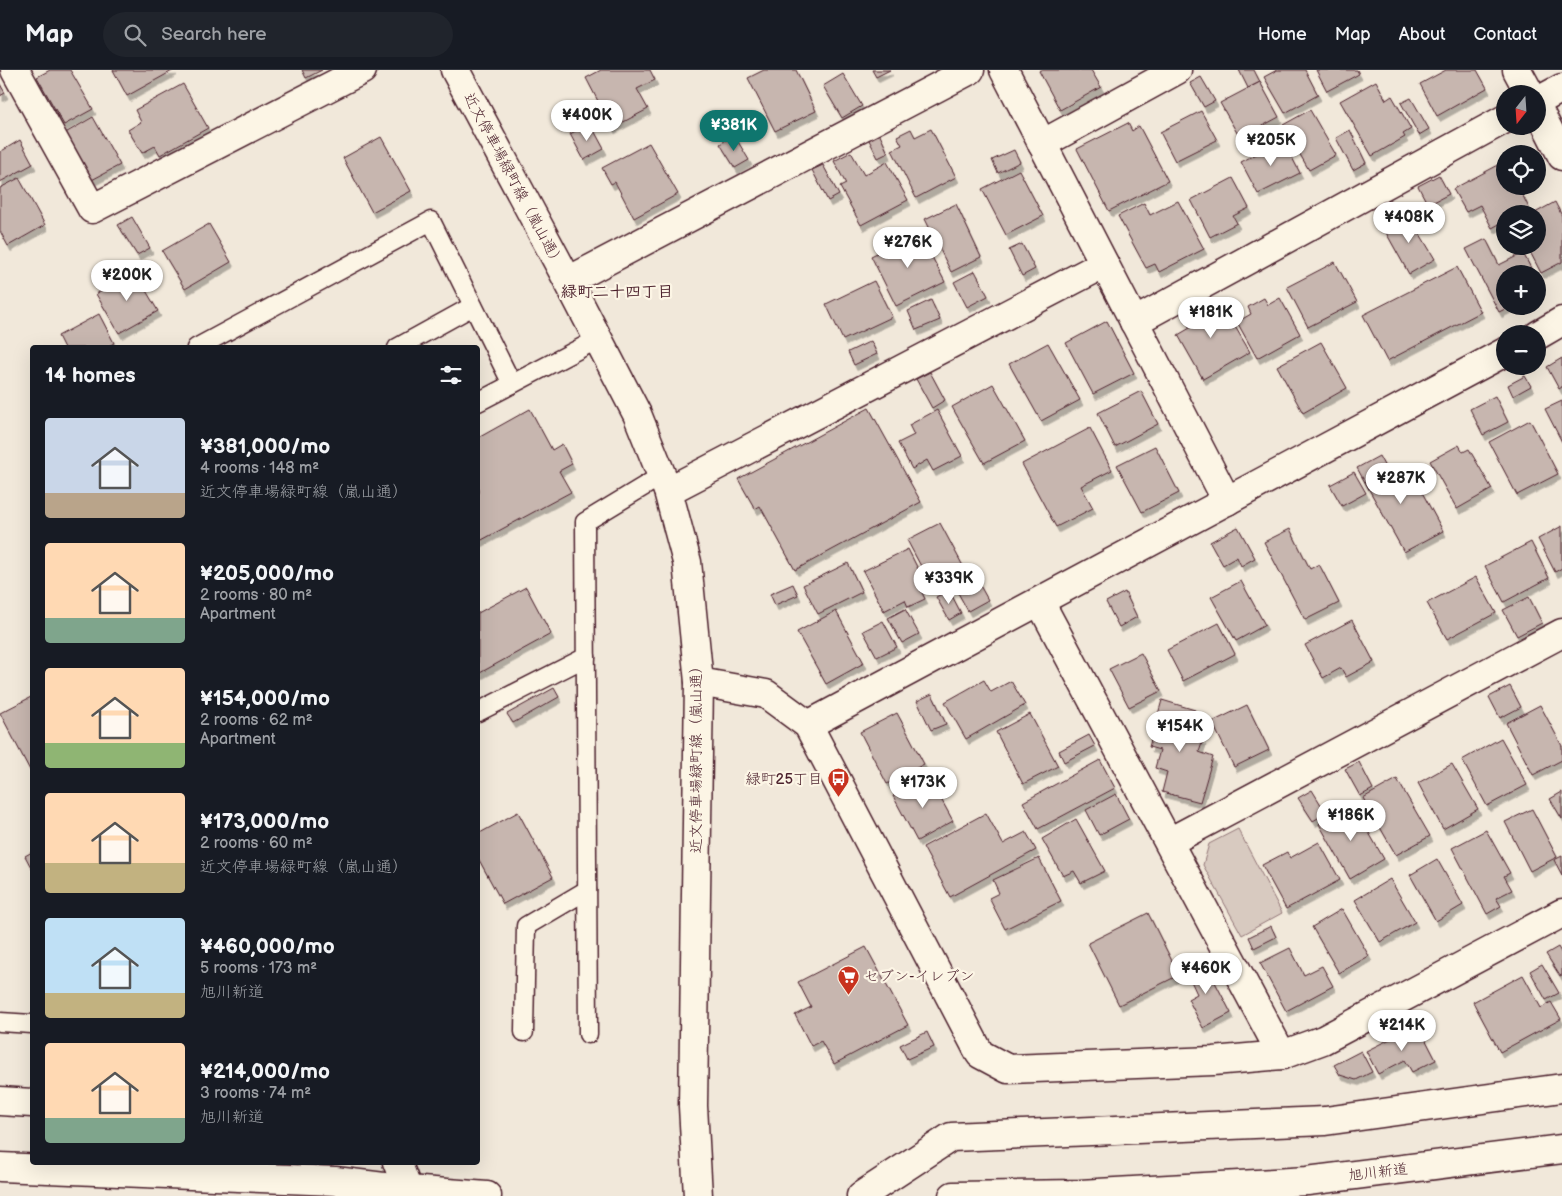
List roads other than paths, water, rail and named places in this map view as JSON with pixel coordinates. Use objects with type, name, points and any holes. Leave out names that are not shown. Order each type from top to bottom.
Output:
[{"type":"main road","points":[[16,70],[92,209],[362,70]]},
{"type":"main road","name":"近文停車場緑町線（嵐山通）","points":[[456,70],[637,414],[665,483],[687,562],[698,682],[693,1106],[698,1196]]},
{"type":"main road","points":[[568,281],[970,70]]},
{"type":"main road","points":[[1004,70],[1227,501]]},
{"type":"main road","points":[[1042,144],[1177,70]]},
{"type":"main road","points":[[1517,70],[1525,85]]},
{"type":"main road","points":[[1546,97],[1562,88]]},
{"type":"main road","points":[[1134,322],[1496,124]]},
{"type":"main road","points":[[1546,125],[1562,156]]},
{"type":"main road","points":[[665,483],[1104,264]]},
{"type":"main road","points":[[1546,331],[1562,322]]},
{"type":"main road","points":[[808,725],[1496,357]]},
{"type":"main road","points":[[1040,602],[1282,1055]]},
{"type":"main road","points":[[1169,842],[1562,633]]},
{"type":"main road","points":[[698,682],[766,694],[808,725],[980,1054],[1008,1069],[1213,1062],[1282,1055],[1323,1040],[1562,913]]},
{"type":"main road","points":[[861,1196],[951,1137],[1325,1121],[1562,1088]]},
{"type":"main road","points":[[0,1102],[30,1103]]},
{"type":"main road","name":"旭川新道","points":[[953,1196],[1080,1194],[1307,1181],[1562,1149]]},
{"type":"main road","points":[[399,1165],[408,1190]]},
{"type":"main road","points":[[0,1167],[335,1181],[408,1190],[487,1196]]},
{"type":"lane","points":[[202,345],[431,221],[512,384]]},
{"type":"lane","points":[[402,345],[473,306]]},
{"type":"lane","points":[[480,401],[598,339]]},
{"type":"lane","points":[[588,1034],[585,522],[665,483]]},
{"type":"lane","points":[[480,711],[586,657]]},
{"type":"lane","points":[[524,1032],[526,926],[587,890]]},
{"type":"lane","points":[[0,1022],[30,1024]]},
{"type":"place","name":"緑町25丁目","points":[[839,798]]},
{"type":"place","name":"セブン-イレブン","points":[[848,995]]},
{"type":"district","name":"緑町二十四丁目","points":[[617,291]]}]
